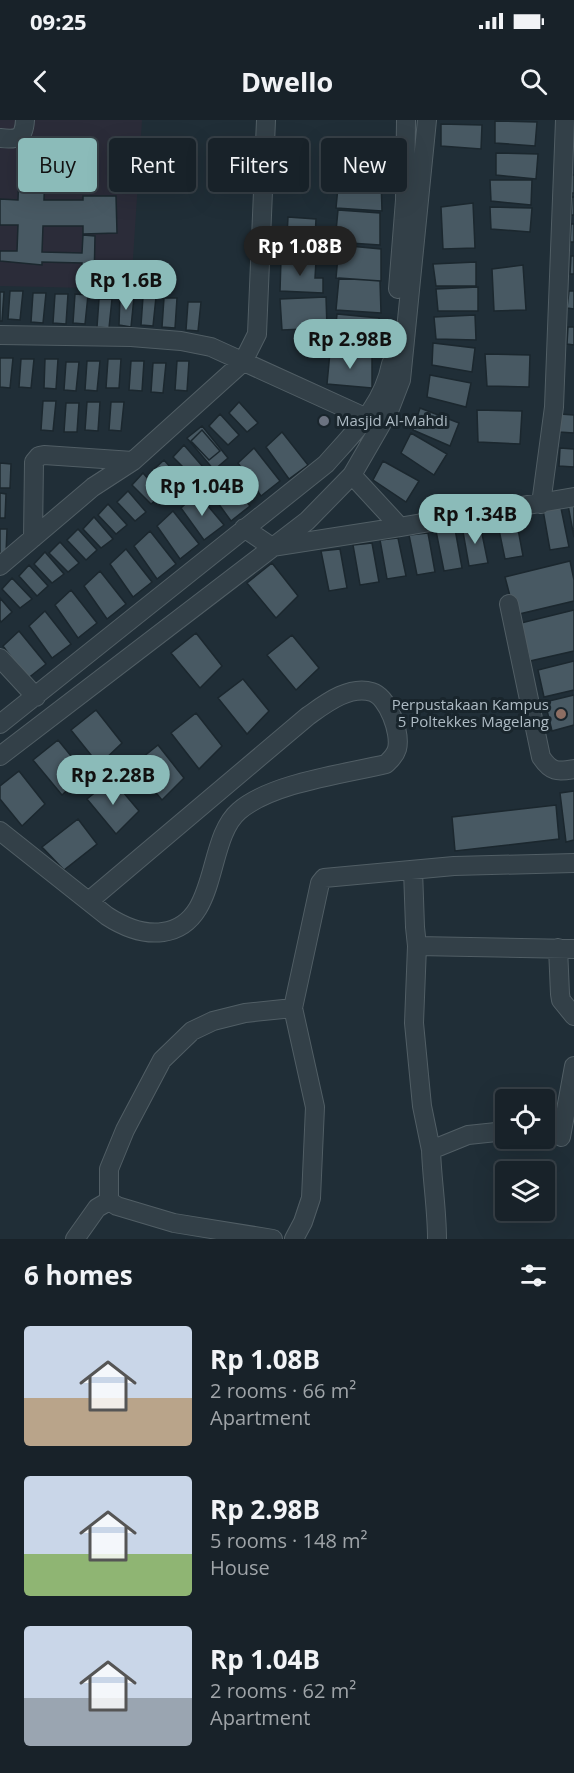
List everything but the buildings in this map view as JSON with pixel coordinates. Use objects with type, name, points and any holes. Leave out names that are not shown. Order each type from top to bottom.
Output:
[{"type":"street","points":[[0,138],[13,140],[20,136],[25,130],[26,120]]},
{"type":"street","points":[[0,566],[93,488],[133,461],[243,362],[257,334],[266,120]]},
{"type":"street","points":[[0,724],[326,464],[367,418],[378,402],[389,378],[393,355],[405,200],[406,120]]},
{"type":"street","points":[[0,756],[307,521],[352,475],[389,411],[401,380],[426,120]]},
{"type":"street","points":[[541,504],[554,407],[568,129]]},
{"type":"street","points":[[0,335],[131,337],[181,341],[211,348],[367,418]]},
{"type":"street","points":[[33,538],[34,462],[39,456],[133,461]]},
{"type":"street","points":[[352,475],[400,527]]},
{"type":"street","points":[[244,528],[272,547],[574,497]]},
{"type":"street","points":[[509,604],[541,757],[549,768],[560,771],[574,769]]},
{"type":"street","points":[[0,658],[36,697]]},
{"type":"street","points":[[0,831],[114,921],[135,930],[154,933],[172,931],[185,924],[204,898],[228,821],[255,798],[274,790],[386,764],[393,758],[398,736],[383,698],[373,692],[361,691],[351,692],[327,702],[89,901]]},
{"type":"street","points":[[294,1239],[303,1222],[310,1198],[315,1107],[293,1008],[321,880],[328,876],[454,866],[574,863]]},
{"type":"street","points":[[412,870],[417,946],[414,1023],[422,1106],[431,1150],[437,1239]]},
{"type":"street","points":[[417,946],[566,948],[560,994],[561,1000],[574,1016]]},
{"type":"street","points":[[77,1235],[103,1204],[109,1169],[125,1130],[162,1059],[192,1031],[213,1021],[245,1012],[293,1008]]},
{"type":"street","points":[[560,1136],[574,1066]]},
{"type":"street","points":[[431,1150],[468,1136],[495,1132]]},
{"type":"street","points":[[103,1204],[174,1223],[273,1239]]},
{"type":"shaded area","points":[[0,120],[142,120],[141,138],[109,138],[109,192],[137,192],[131,289],[0,286]]},
{"type":"place","name":"Masjid Al-Mahdi","points":[[324,421]]},
{"type":"place","name":"Perpustakaan Kampus 5 Poltekkes Magelang","points":[[561,714]]}]
